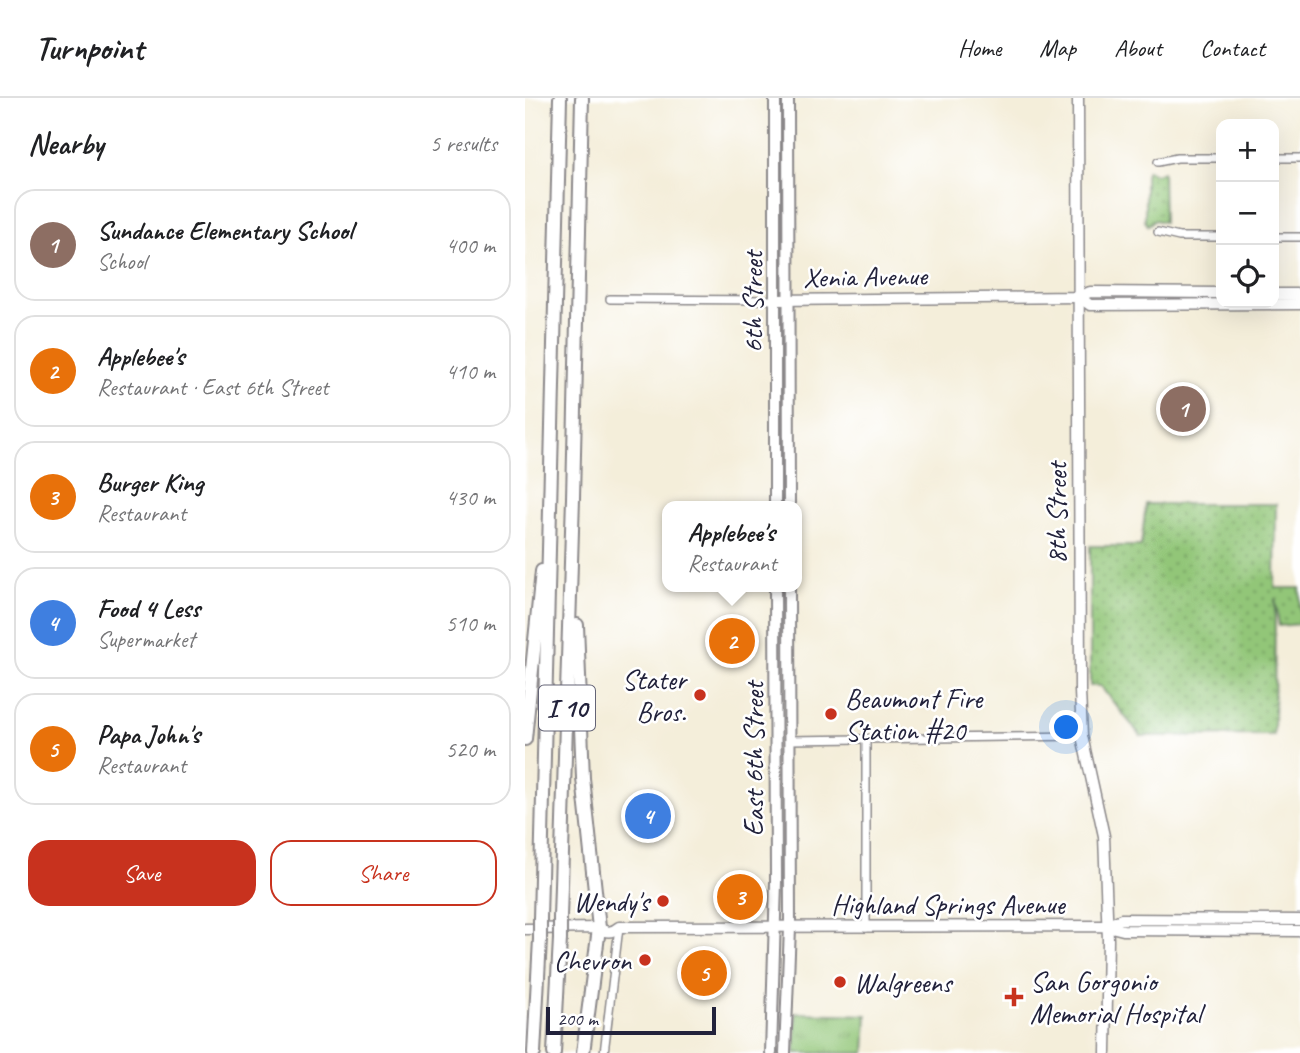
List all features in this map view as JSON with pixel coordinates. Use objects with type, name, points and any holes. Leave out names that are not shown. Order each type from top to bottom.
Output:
[{"type":"highway","name":"I 10","points":[[534,1053],[540,939],[560,98]]},
{"type":"highway","name":"I 10","points":[[554,1053],[573,498],[582,98]]},
{"type":"highway","points":[[573,498],[583,778],[599,928],[583,1053]]},
{"type":"highway","points":[[525,739],[551,501]]},
{"type":"main road","name":"6th Street","points":[[775,98],[775,501]]},
{"type":"main road","name":"6th Street","points":[[788,98],[789,501]]},
{"type":"main road","name":"East 6th Street","points":[[771,1053],[775,928],[775,592]]},
{"type":"main road","name":"East 6th Street","points":[[786,1053],[790,928],[789,592]]},
{"type":"main road","points":[[775,825],[783,826],[784,854],[790,863]]},
{"type":"street","name":"8th Street","points":[[1078,98],[1080,691],[1082,736],[1104,836],[1107,926],[1106,1053]]},
{"type":"street","points":[[1158,162],[1216,158]]},
{"type":"street","points":[[1279,158],[1300,158]]},
{"type":"street","points":[[1158,232],[1179,237],[1216,237]]},
{"type":"street","points":[[1279,237],[1300,237]]},
{"type":"street","name":"Xenia Avenue","points":[[610,299],[789,300],[1079,297],[1090,292],[1216,293]]},
{"type":"street","points":[[1279,294],[1300,294]]},
{"type":"street","name":"Xenia Avenue","points":[[1079,297],[1090,305],[1300,304]]},
{"type":"street","points":[[789,740],[1082,736]]},
{"type":"street","points":[[866,738],[866,928]]},
{"type":"street","name":"Highland Springs Avenue","points":[[1107,926],[1121,919],[1300,920]]},
{"type":"street","name":"Highland Springs Avenue","points":[[619,928],[1107,926],[1123,930],[1300,931]]},
{"type":"street","points":[[525,929],[599,928],[604,932],[619,928]]},
{"type":"street","points":[[604,1053],[619,928]]},
{"type":"green space","points":[[1148,170],[1155,174],[1163,172],[1164,222],[1155,220],[1148,225],[1145,221],[1145,174]]},
{"type":"green space","points":[[1146,504],[1276,504],[1275,588],[1300,588],[1300,624],[1279,626],[1275,598],[1274,735],[1141,736],[1100,686],[1090,686],[1090,546],[1141,546]]},
{"type":"green space","points":[[796,1013],[867,1015],[865,1053],[795,1053]]},
{"type":"place","name":"Sundance Elementary School","points":[[1183,409]]},
{"type":"place","name":"Applebee's","points":[[732,641]]},
{"type":"place","name":"Stater Bros.","points":[[700,695]]},
{"type":"place","name":"Beaumont Fire Station #20","points":[[831,714]]},
{"type":"place","name":"Food 4 Less","points":[[648,816]]},
{"type":"place","name":"Burger King","points":[[740,897]]},
{"type":"place","name":"Wendy's","points":[[663,901]]},
{"type":"place","name":"Chevron","points":[[645,960]]},
{"type":"place","name":"Papa John's","points":[[704,973]]},
{"type":"place","name":"Walgreens","points":[[840,982]]},
{"type":"place","name":"San Gorgonio Memorial Hospital","points":[[1014,997]]}]
